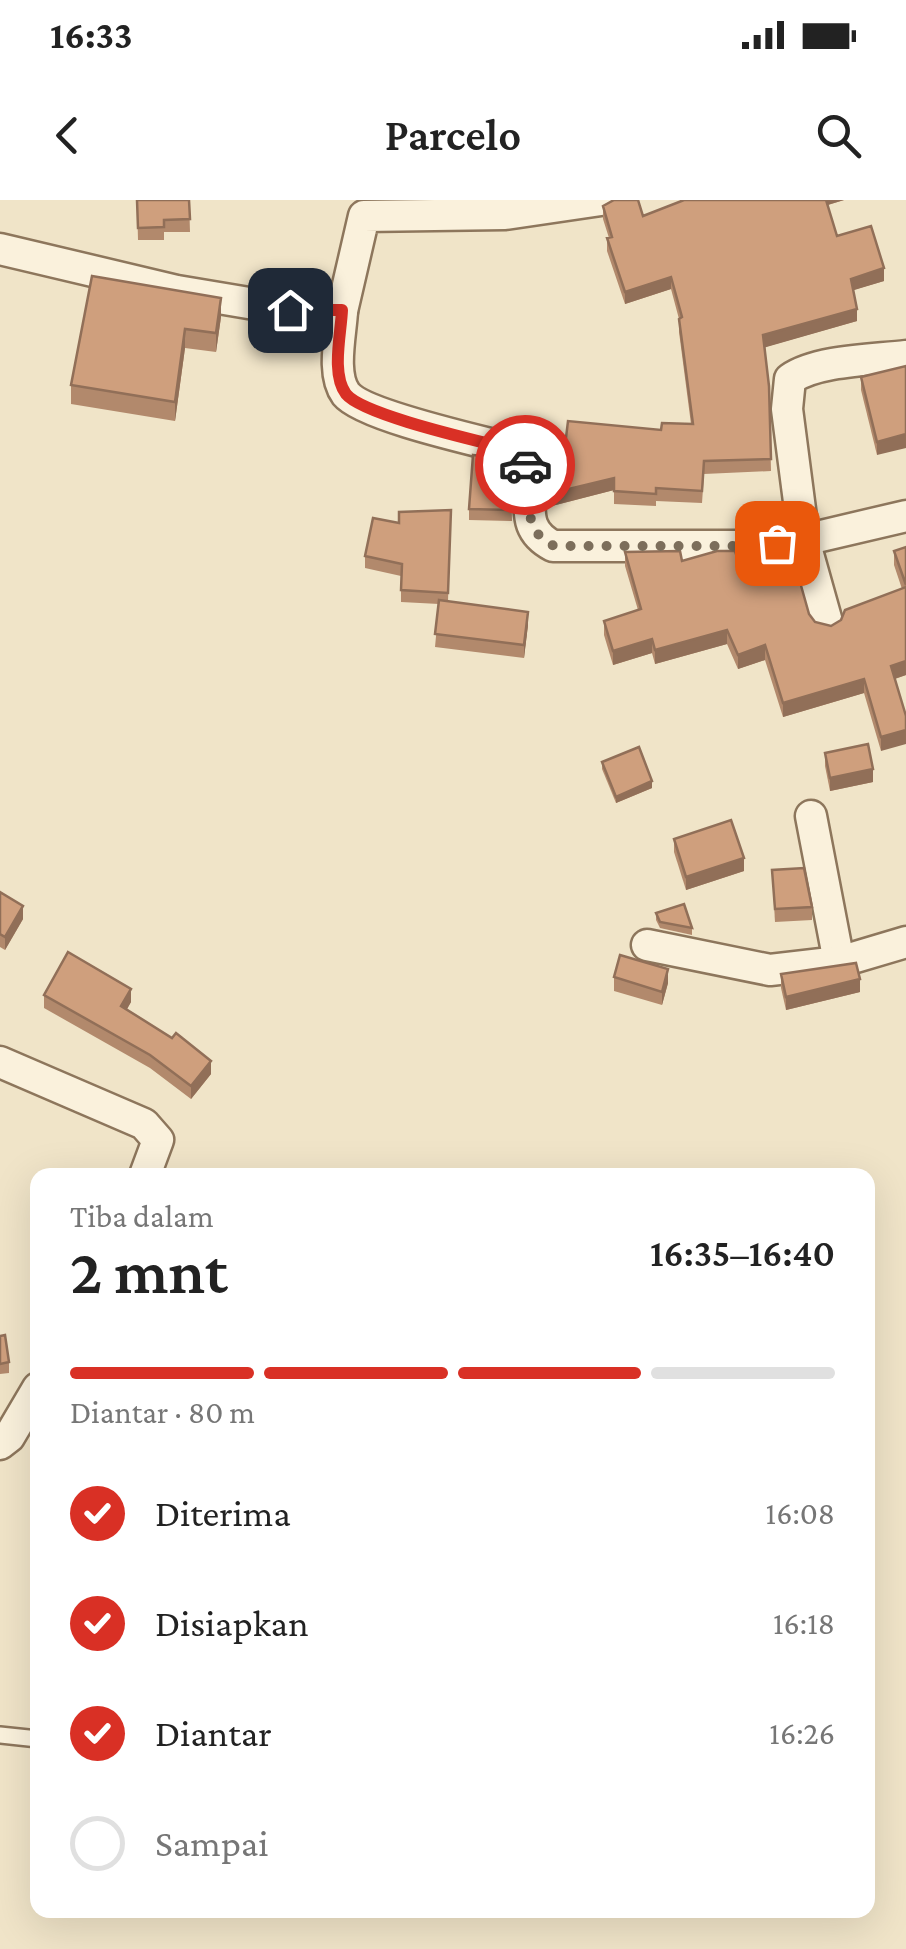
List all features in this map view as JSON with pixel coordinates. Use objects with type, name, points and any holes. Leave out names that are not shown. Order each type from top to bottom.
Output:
[{"type":"street","points":[[602,200],[506,214],[364,208],[342,310],[339,376],[347,395],[370,410],[506,448],[524,460],[530,477],[531,526],[538,538],[554,546],[750,546],[804,540],[906,516]]},
{"type":"street","points":[[0,249],[177,291],[290,310],[342,310]]},
{"type":"street","points":[[828,622],[804,540],[787,410],[790,379],[817,368],[906,356]]},
{"type":"street","points":[[811,816],[839,962]]},
{"type":"street","points":[[646,945],[770,970],[839,962],[906,942]]},
{"type":"street","points":[[0,1062],[144,1124],[158,1140],[148,1168]]},
{"type":"street","points":[[0,1444],[30,1401]]},
{"type":"lane","points":[[0,1735],[30,1738]]},
{"type":"building","points":[[137,200],[189,200],[190,219],[164,220],[164,227],[138,228]]},
{"type":"building","points":[[614,200],[638,200],[643,216],[684,200],[826,200],[837,236],[871,226],[884,268],[851,279],[857,309],[763,335],[771,459],[704,461],[702,491],[614,491],[614,478],[548,494],[543,451],[565,446],[568,421],[661,430],[662,423],[693,424],[679,319],[682,317],[671,277],[625,292],[607,238],[612,237],[603,206]]},
{"type":"building","points":[[92,276],[221,298],[216,333],[185,329],[175,402],[71,385]]},
{"type":"building","points":[[906,366],[906,434],[877,442],[861,377]]},
{"type":"building","points":[[473,455],[505,461],[511,478],[512,510],[469,509]]},
{"type":"building","points":[[451,510],[448,593],[401,590],[402,564],[365,556],[373,518],[399,523],[399,512]]},
{"type":"building","points":[[906,547],[906,585],[894,551]]},
{"type":"building","points":[[791,550],[809,614],[815,622],[831,626],[841,620],[845,610],[906,587],[906,661],[891,666],[906,716],[906,730],[881,737],[864,679],[783,703],[765,645],[738,655],[727,630],[655,650],[652,639],[613,651],[604,621],[641,609],[625,552],[680,551],[682,561],[717,551],[735,551],[740,567]]},
{"type":"building","points":[[439,600],[528,612],[524,645],[435,634]]},
{"type":"building","points":[[868,744],[873,769],[830,778],[825,753]]},
{"type":"building","points":[[639,747],[652,781],[616,797],[602,762]]},
{"type":"building","points":[[731,820],[744,858],[686,877],[674,839]]},
{"type":"building","points":[[804,868],[812,907],[775,909],[772,870]]},
{"type":"building","points":[[0,892],[23,906],[5,937],[0,934]]},
{"type":"building","points":[[684,904],[692,928],[660,922],[656,913]]},
{"type":"building","points":[[68,952],[131,989],[121,1006],[172,1038],[176,1033],[211,1061],[191,1086],[150,1055],[44,995]]},
{"type":"building","points":[[620,955],[668,969],[662,992],[614,977]]},
{"type":"building","points":[[856,963],[860,979],[786,997],[781,974]]},
{"type":"building","points":[[5,1335],[9,1362],[0,1364],[0,1336]]},
{"type":"way so far","points":[[525,465],[530,477],[531,526],[538,538],[554,546],[777,543]]},
{"type":"route","points":[[290,310],[342,310],[339,376],[347,395],[370,410],[506,448],[524,460],[525,465]]}]
